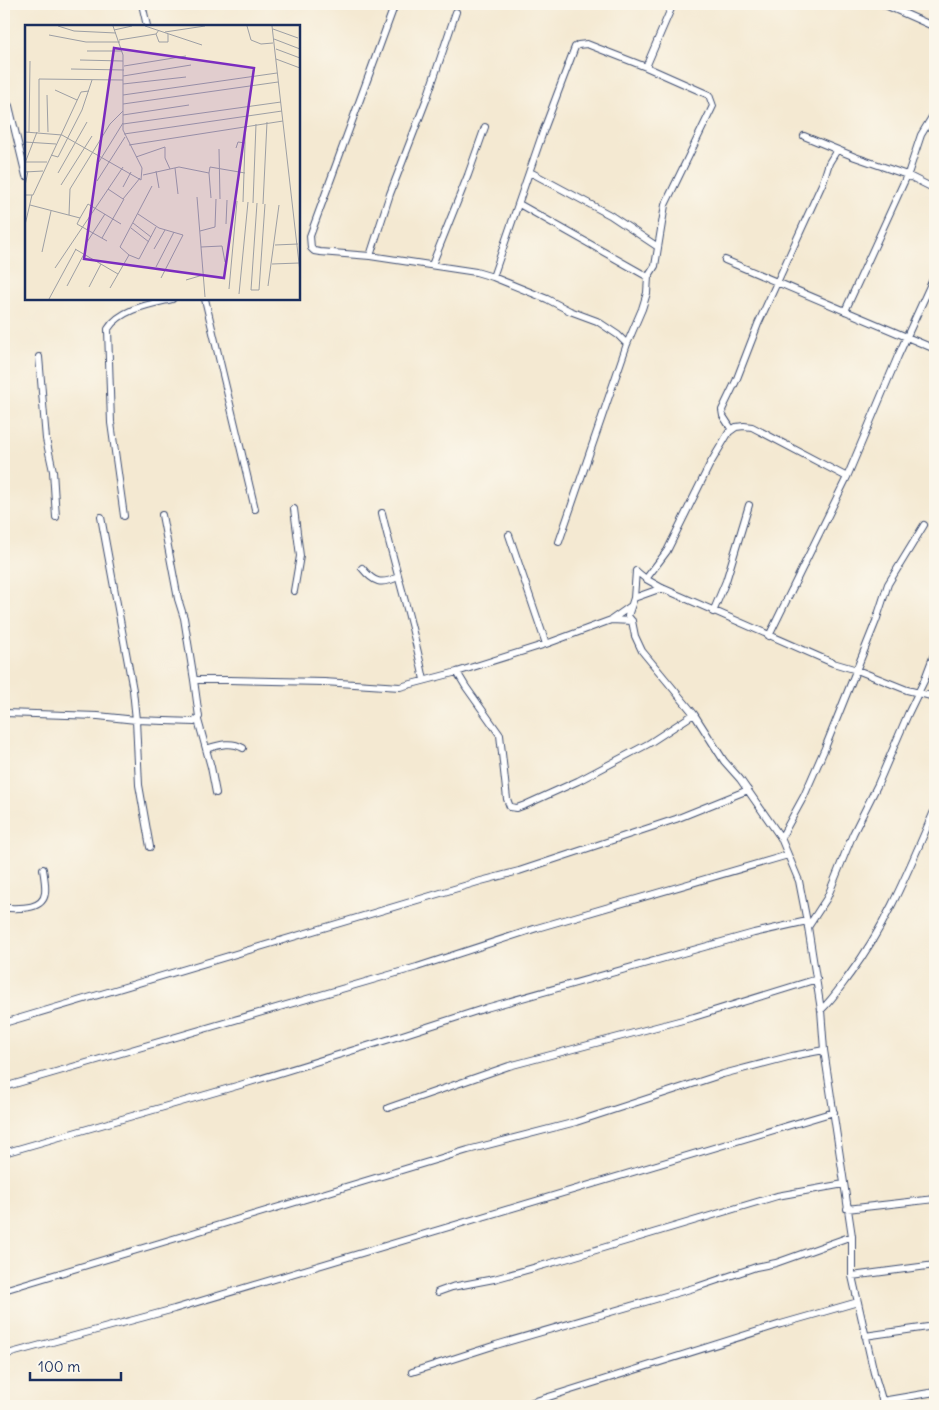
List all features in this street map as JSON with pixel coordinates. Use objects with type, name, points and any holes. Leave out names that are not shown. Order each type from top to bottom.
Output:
[{"type":"street","points":[[142,4],[147,25]]},
{"type":"street","points":[[395,4],[310,236],[310,248],[314,251],[370,256],[476,272],[494,277],[597,321],[618,335],[627,344]]},
{"type":"street","points":[[646,66],[673,4]]},
{"type":"street","points":[[883,4],[935,27]]},
{"type":"street","points":[[370,256],[390,194],[427,98],[456,12]]},
{"type":"street","points":[[494,277],[571,56],[578,45],[587,44],[646,66],[709,95],[713,106],[665,205],[655,266],[648,277],[647,293],[642,309],[627,344],[559,542]]},
{"type":"street","points":[[9,106],[25,172]]},
{"type":"street","points":[[845,311],[907,175],[921,135],[935,112]]},
{"type":"street","points":[[432,265],[468,176],[485,126]]},
{"type":"street","points":[[804,136],[907,175],[935,189]]},
{"type":"street","points":[[732,430],[723,416],[722,410],[736,381],[758,324],[823,182],[829,163],[837,150]]},
{"type":"street","points":[[530,172],[610,215],[658,247]]},
{"type":"street","points":[[519,204],[648,277]]},
{"type":"street","points":[[725,260],[935,349]]},
{"type":"street","points":[[769,636],[848,477],[907,336],[935,275]]},
{"type":"street","points":[[124,516],[111,423],[108,329],[113,321],[129,312],[169,300]]},
{"type":"street","points":[[205,300],[255,509]]},
{"type":"street","points":[[39,357],[46,439],[54,471],[56,517]]},
{"type":"street","points":[[646,580],[667,551],[710,464],[729,432],[736,427],[752,427],[848,477]]},
{"type":"street","points":[[713,612],[726,581],[749,505]]},
{"type":"street","points":[[294,509],[300,556],[294,591]]},
{"type":"street","points":[[382,513],[415,637],[424,680]]},
{"type":"street","points":[[162,515],[178,599],[184,618],[199,716],[198,720],[216,793]]},
{"type":"street","points":[[101,517],[133,690],[139,785],[150,847]]},
{"type":"street","points":[[781,838],[804,796],[857,670],[888,584],[924,525]]},
{"type":"street","points":[[510,535],[546,644]]},
{"type":"street","points":[[362,568],[368,575],[379,582],[387,582],[398,577]]},
{"type":"street","points":[[935,697],[908,690],[857,670],[833,663],[713,612],[646,580],[636,571],[634,598],[628,616],[642,651],[694,714],[724,762],[748,790],[781,838],[799,881],[817,980],[824,1050],[852,1236],[852,1276],[865,1336],[883,1403],[935,1392]]},
{"type":"street","points":[[634,598],[662,588]]},
{"type":"street","points":[[194,680],[324,682],[400,687],[457,672],[546,644],[611,620],[631,606]]},
{"type":"street","points":[[611,620],[632,622]]},
{"type":"street","points":[[4,1153],[390,1039],[486,1008],[754,933],[808,924],[827,898],[935,652]]},
{"type":"street","points":[[457,672],[500,736],[507,799],[510,807],[517,808],[525,805],[578,781],[648,744],[694,714]]},
{"type":"street","points":[[4,713],[98,716],[185,722],[198,720]]},
{"type":"street","points":[[206,750],[228,744],[236,744],[243,748]]},
{"type":"street","points":[[4,1023],[481,880],[519,871],[676,819],[748,790]]},
{"type":"street","points":[[821,1010],[831,1000],[868,951],[906,877],[935,809]]},
{"type":"street","points":[[4,1087],[407,970],[537,928],[788,855]]},
{"type":"street","points":[[4,908],[36,906],[42,901],[45,894],[43,869]]},
{"type":"street","points":[[388,1108],[509,1066],[694,1017],[817,980]]},
{"type":"street","points":[[4,1290],[468,1150],[576,1122],[723,1074],[792,1056],[824,1050]]},
{"type":"street","points":[[4,1355],[174,1309],[834,1112]]},
{"type":"street","points":[[438,1292],[570,1258],[776,1196],[844,1184]]},
{"type":"street","points":[[847,1209],[935,1199]]},
{"type":"street","points":[[412,1372],[496,1345],[688,1290],[756,1267],[776,1263],[852,1236]]},
{"type":"street","points":[[852,1276],[935,1265]]},
{"type":"street","points":[[520,1406],[781,1324],[858,1302]]},
{"type":"street","points":[[865,1336],[935,1326]]}]
